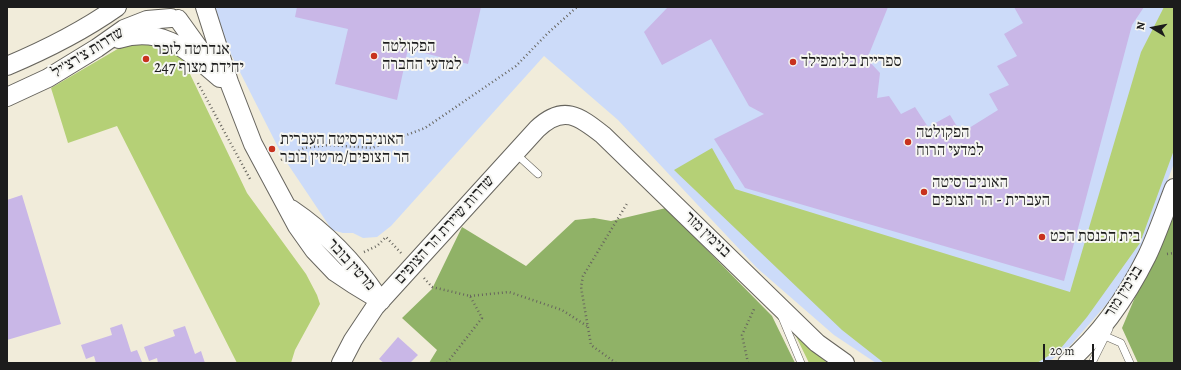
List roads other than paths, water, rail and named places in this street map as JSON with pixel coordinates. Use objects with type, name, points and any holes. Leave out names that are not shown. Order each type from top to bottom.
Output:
[{"type":"street","name":"שדרות צ'רצ'יל","points":[[7,66],[43,50],[92,23],[117,7]]},
{"type":"street","points":[[152,7],[161,14],[174,18]]},
{"type":"street","name":"שדרות צ'רצ'יל","points":[[7,97],[48,78],[130,27],[147,20],[188,16],[201,7]]},
{"type":"street","name":"מרטין בובר","points":[[205,7],[217,48],[242,118],[264,169],[304,237],[329,266],[353,284],[381,301]]},
{"type":"street","name":"מרטין בובר","points":[[174,18],[220,78],[242,118]]},
{"type":"street","points":[[97,48],[116,40],[137,34],[160,37],[186,49],[220,78]]},
{"type":"street","name":"שדרות שיירת הר הצופים","points":[[341,363],[360,330],[381,301],[412,265],[544,122],[565,114]]},
{"type":"street","name":"בנימין מזר","points":[[565,114],[576,116],[593,127],[769,294],[818,343],[846,363]]},
{"type":"street","name":"בנימין מזר","points":[[1067,363],[1097,334],[1113,312],[1146,256],[1174,188]]},
{"type":"street","name":"מרטין בובר","points":[[286,205],[305,219],[348,258],[362,274],[381,301]]},
{"type":"lane","points":[[515,153],[538,174]]},
{"type":"lane","points":[[1092,363],[1132,280]]},
{"type":"lane","points":[[769,294],[801,363]]},
{"type":"lane","points":[[1105,336],[1121,343],[1130,363]]},
{"type":"place","name":"הפקולטה למדעי החברה","points":[[374,56]]},
{"type":"place","name":"אנדרטה לזכר יחידת מצוף 247","points":[[146,59]]},
{"type":"place","name":"ספריית בלומפילד","points":[[793,62]]},
{"type":"place","name":"הפקולטה למדעי הרוח","points":[[908,142]]},
{"type":"place","name":"האוניברסיטה העברית הר הצופים/מרטין בובר","points":[[272,149]]},
{"type":"place","name":"האוניברסיטה העברית - הר הצופים","points":[[924,192]]},
{"type":"place","name":"בית הכנסת הכט","points":[[1042,237]]}]
